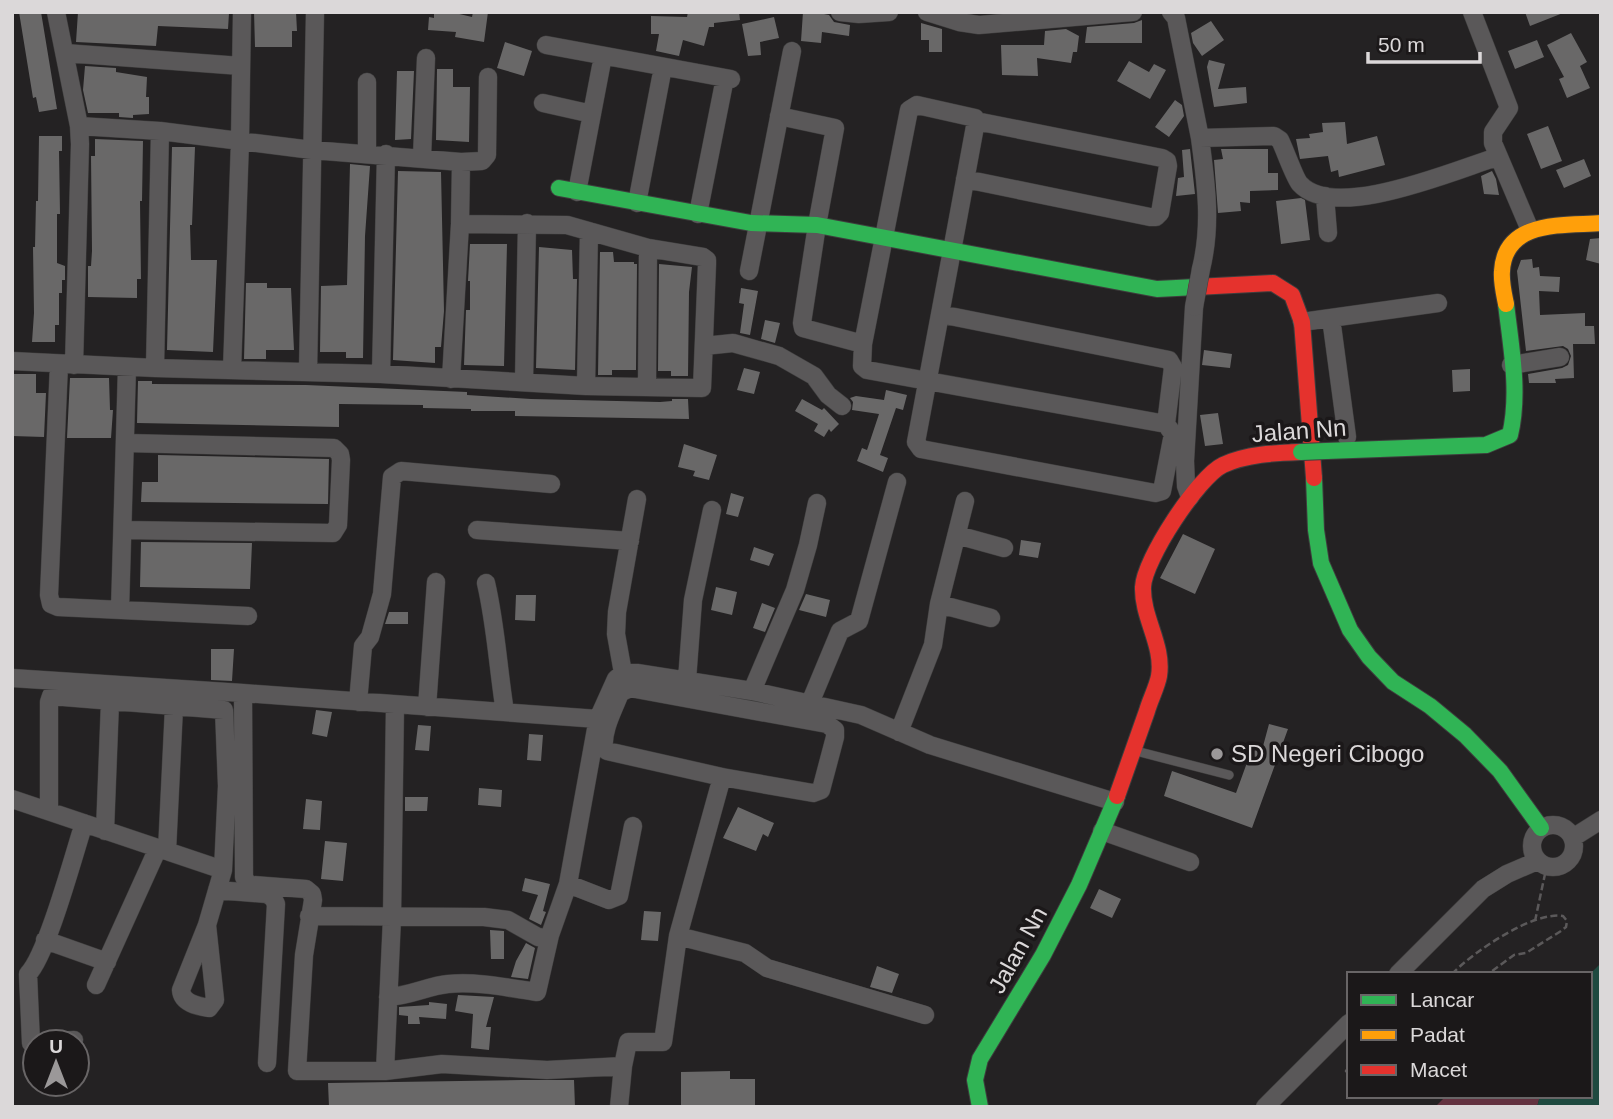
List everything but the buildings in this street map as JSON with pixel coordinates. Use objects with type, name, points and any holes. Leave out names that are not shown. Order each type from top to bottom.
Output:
[{"type":"street","points":[[56,12],[79,126],[80,144],[49,599],[51,604],[58,607],[248,616]]},
{"type":"street","points":[[232,370],[242,12]]},
{"type":"street","points":[[308,372],[315,12]]},
{"type":"street","points":[[840,12],[859,15],[889,12]]},
{"type":"street","points":[[927,12],[969,25],[1133,12]]},
{"type":"street","points":[[1171,12],[1176,18],[1200,138],[1208,201],[1206,244],[1194,307],[1185,461],[1189,497]]},
{"type":"street","points":[[1472,12],[1509,108],[1493,132],[1492,139],[1497,157],[1530,230],[1601,223]]},
{"type":"street","points":[[546,46],[728,78],[698,214]]},
{"type":"street","points":[[749,271],[792,51]]},
{"type":"street","points":[[65,53],[241,66]]},
{"type":"street","points":[[578,192],[603,56]]},
{"type":"street","points":[[422,157],[426,58]]},
{"type":"street","points":[[638,203],[663,66]]},
{"type":"street","points":[[79,126],[160,131],[312,150],[461,162],[482,161],[486,159],[488,77]]},
{"type":"street","points":[[367,82],[367,154]]},
{"type":"street","points":[[543,103],[592,114]]},
{"type":"street","points":[[965,179],[1156,217],[1160,213],[1168,166],[1167,161],[1162,158],[913,106],[909,110],[863,344],[862,366],[867,370],[928,381],[1166,424],[1173,433],[1162,491],[1155,493],[921,449],[916,442],[928,381],[940,314],[953,251],[965,179],[976,121]]},
{"type":"street","points":[[779,116],[835,128],[817,226],[803,328],[863,344]]},
{"type":"street","points":[[155,368],[160,131]]},
{"type":"street","points":[[1200,138],[1274,136],[1280,140],[1300,185],[1325,197],[1334,198],[1376,196],[1497,157]]},
{"type":"street","points":[[381,374],[386,154]]},
{"type":"street","points":[[451,379],[461,162]]},
{"type":"street","points":[[559,188],[698,214],[759,223],[817,226],[884,237],[1157,289],[1273,282],[1292,295],[1302,322],[1312,435],[1316,530],[1321,562],[1350,631],[1369,657],[1394,682],[1430,706],[1500,771],[1541,828]]},
{"type":"street","points":[[1325,197],[1328,233]]},
{"type":"street","points":[[12,361],[381,374],[586,386],[702,388],[707,260],[703,257],[648,248],[560,224],[460,223]]},
{"type":"street","points":[[524,383],[527,223]]},
{"type":"street","name":"Jalan Nn","points":[[980,1107],[975,1080],[980,1059],[1062,920],[1115,802],[1159,675],[1160,664],[1153,631],[1146,615],[1145,574],[1162,539],[1189,497],[1209,474],[1230,462],[1265,453],[1486,445],[1510,435],[1514,425],[1503,261],[1530,230]]},
{"type":"street","points":[[586,386],[589,232]]},
{"type":"street","points":[[647,386],[648,248]]},
{"type":"street","points":[[1302,322],[1438,303]]},
{"type":"street","points":[[940,314],[1169,360],[1173,367],[1166,424]]},
{"type":"street","points":[[1331,318],[1347,437]]},
{"type":"street","points":[[705,345],[733,343],[779,356],[814,376],[828,395],[842,406]]},
{"type":"street","points":[[1511,365],[1560,357]]},
{"type":"street","points":[[120,610],[127,367]]},
{"type":"street","points":[[123,530],[333,533],[338,525],[341,460],[340,454],[334,448],[126,443]]},
{"type":"street","points":[[358,702],[362,650],[370,637],[382,594],[392,477],[395,473],[401,471],[551,484]]},
{"type":"street","points":[[810,703],[840,631],[859,621],[897,482]]},
{"type":"street","points":[[623,673],[616,634],[617,612],[637,499]]},
{"type":"street","points":[[900,732],[933,645],[939,604],[965,501]]},
{"type":"street","points":[[752,691],[795,590],[817,503]]},
{"type":"street","points":[[687,680],[692,600],[712,510]]},
{"type":"street","points":[[477,530],[630,541]]},
{"type":"street","points":[[957,535],[1004,548]]},
{"type":"street","points":[[427,707],[436,582]]},
{"type":"street","points":[[486,583],[494,618],[505,712]]},
{"type":"street","points":[[939,604],[991,618]]},
{"type":"street","points":[[388,997],[406,996],[446,984],[471,984],[537,992],[550,935],[568,884],[603,721],[616,679],[623,673],[752,691],[861,715],[929,744],[1115,802]]},
{"type":"street","points":[[12,678],[603,721]]},
{"type":"street","points":[[630,688],[827,724],[835,730],[823,786],[817,792],[722,777],[607,751],[603,743],[603,721],[620,693],[630,688]]},
{"type":"street","points":[[243,693],[244,877],[247,883],[252,885],[306,889],[312,894],[313,900],[304,955],[297,1071],[385,1071],[442,1064],[547,1070],[623,1066]]},
{"type":"street","points":[[49,811],[51,696],[56,694],[110,702],[219,708],[225,713],[227,786],[223,870],[207,925]]},
{"type":"street","points":[[105,831],[110,702]]},
{"type":"street","points":[[385,1071],[392,918],[395,705]]},
{"type":"street","points":[[96,985],[162,849],[173,707]]},
{"type":"street","points":[[619,1107],[628,1042],[663,1042],[678,936],[722,777]]},
{"type":"street","points":[[13,800],[223,870]]},
{"type":"street","points":[[1574,837],[1601,820]]},
{"type":"street","points":[[34,1028],[20,975],[33,969],[84,823]]},
{"type":"street","points":[[1542,864],[1532,851],[1532,840],[1541,828],[1549,825],[1560,826],[1574,837]]},
{"type":"street","points":[[568,884],[609,900],[619,896],[633,826]]},
{"type":"street","points":[[1102,831],[1190,862]]},
{"type":"street","points":[[1400,972],[1483,889],[1507,874],[1542,864],[1558,868],[1568,863],[1574,853],[1574,837]]},
{"type":"street","points":[[217,890],[267,894],[274,898],[276,904],[267,1063]]},
{"type":"street","points":[[309,916],[498,918],[508,920],[538,937],[545,938],[550,935]]},
{"type":"street","points":[[678,936],[745,953],[768,968],[925,1015]]},
{"type":"street","points":[[45,940],[107,962]]},
{"type":"street","points":[[1265,1107],[1347,1025]]},
{"type":"lane","points":[[1134,750],[1229,775]]},
{"type":"path","points":[[1535,921],[1542,864]]},
{"type":"path","points":[[1454,972],[1467,958],[1487,944],[1535,921],[1554,914],[1563,916],[1567,921],[1566,927],[1561,931],[1526,953],[1514,955],[1491,972]]},
{"type":"shaded area","points":[[1601,963],[1601,1107],[1537,1107],[1539,1098],[1592,1098],[1592,972]]},
{"type":"shaded area","points":[[1444,1098],[1539,1098],[1537,1107],[1435,1107]]},
{"type":"traffic: fast","points":[[559,188],[751,223],[817,225],[1157,289],[1196,287]]},
{"type":"traffic: fast","points":[[1326,451],[1486,445],[1510,435],[1514,386],[1506,304]]},
{"type":"traffic: fast","points":[[1301,452],[1326,451]]},
{"type":"traffic: fast","points":[[1314,478],[1316,530],[1321,563],[1350,630],[1369,657],[1393,682],[1430,706],[1465,735],[1500,771],[1541,828]]},
{"type":"traffic: fast","points":[[980,1107],[975,1080],[980,1059],[1043,955],[1079,885],[1117,796]]},
{"type":"traffic: slow","points":[[1506,304],[1502,271],[1506,254],[1514,242],[1539,229],[1601,223]]},
{"type":"traffic: jam","points":[[1196,287],[1273,283],[1292,295],[1302,322],[1314,478]]},
{"type":"traffic: jam","points":[[1117,796],[1159,676],[1158,653],[1146,610],[1143,587],[1152,558],[1187,502],[1200,485],[1223,465],[1251,456],[1301,452]]},
{"type":"place","name":"SD Negeri Cibogo","points":[[1217,754]]}]
